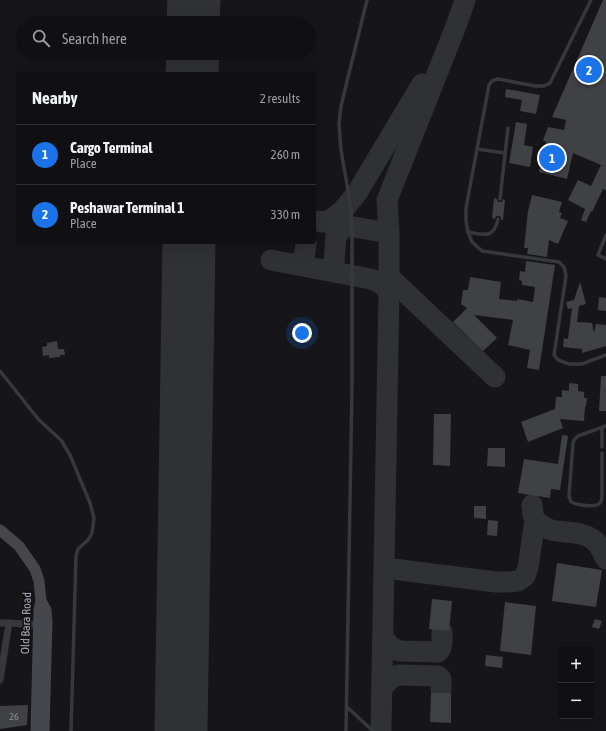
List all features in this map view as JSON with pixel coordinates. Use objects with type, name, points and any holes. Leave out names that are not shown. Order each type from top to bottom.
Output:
[{"type":"main road","name":"Old Bara Road","points":[[0,530],[19,546],[36,569],[39,582],[41,600],[38,610],[36,731]]},
{"type":"main road","points":[[41,600],[46,610],[47,621],[44,731]]},
{"type":"street","points":[[0,623],[38,625]]},
{"type":"street","points":[[0,680],[9,623]]},
{"type":"lane","points":[[346,731],[352,386],[352,227],[350,202],[341,150],[339,124],[367,0]]},
{"type":"lane","points":[[591,0],[550,83],[544,86],[535,86],[498,79],[492,81],[466,208],[466,221],[472,242],[482,251],[559,262],[564,267],[566,276],[554,355],[558,360],[569,364],[582,364],[606,355]]},
{"type":"lane","points":[[500,199],[508,128]]},
{"type":"lane","points":[[477,149],[505,153]]},
{"type":"lane","points":[[468,232],[489,235],[496,227],[498,219]]},
{"type":"lane","points":[[606,235],[598,255],[606,259]]},
{"type":"lane","points":[[0,371],[40,420],[61,440],[70,455],[90,503],[94,518],[92,533],[88,540],[78,549],[76,556],[71,731]]},
{"type":"lane","points":[[602,447],[604,426],[578,436],[574,440],[569,496],[571,502],[592,506],[600,503],[602,494],[602,453]]},
{"type":"lane","points":[[347,707],[373,731]]},
{"type":"building","points":[[603,0],[606,0],[606,190],[603,189],[586,222],[581,220],[585,209],[568,200],[578,180],[591,186],[601,165],[573,153],[567,179],[539,172],[546,142],[543,140],[548,127],[564,130],[566,120],[552,117]]},
{"type":"building","points":[[506,89],[540,95],[536,114],[520,111],[522,100],[505,97]]},
{"type":"building","points":[[516,122],[527,124],[524,145],[533,147],[530,167],[509,163]]},
{"type":"building","points":[[532,195],[562,202],[559,212],[562,213],[560,218],[568,221],[558,244],[549,240],[547,257],[527,254],[528,248],[524,248],[528,211]]},
{"type":"building","points":[[494,198],[499,202],[502,202],[503,199],[505,200],[503,220],[501,220],[501,217],[498,216],[496,216],[495,219],[492,218]]},
{"type":"building","points":[[526,261],[555,265],[539,370],[527,368],[530,350],[508,345],[513,320],[474,315],[497,338],[483,351],[453,322],[467,308],[461,304],[463,290],[468,290],[470,277],[501,282],[499,299],[517,301],[517,299],[533,302],[535,287],[522,285],[522,281],[519,280],[520,271],[525,272]]},
{"type":"building","points":[[580,282],[586,304],[579,306],[577,322],[592,323],[594,333],[596,324],[606,325],[606,346],[582,353],[582,349],[563,347],[564,338],[568,339],[572,308],[568,309],[566,302],[574,300]]},
{"type":"building","points":[[599,297],[606,298],[606,311],[598,310]]},
{"type":"building","points":[[57,341],[58,349],[64,349],[65,355],[49,358],[49,355],[43,356],[42,347],[47,346],[47,343]]},
{"type":"building","points":[[601,376],[606,376],[606,411],[599,411]]},
{"type":"building","points":[[569,383],[578,384],[578,391],[584,392],[584,398],[587,398],[584,421],[560,419],[563,428],[528,442],[521,422],[555,409],[556,397],[562,397],[562,390],[569,391]]},
{"type":"building","points":[[434,414],[451,414],[450,466],[433,465]]},
{"type":"building","points":[[562,435],[568,436],[560,490],[551,489],[550,498],[518,493],[524,459],[558,464]]},
{"type":"building","points":[[488,448],[505,448],[505,467],[487,466]]},
{"type":"building","points":[[474,506],[486,506],[486,519],[474,518]]},
{"type":"building","points":[[488,520],[498,521],[497,536],[487,535]]},
{"type":"building","points":[[557,563],[602,570],[596,607],[552,601]]},
{"type":"building","points":[[432,599],[452,601],[449,631],[429,629]]},
{"type":"building","points":[[505,602],[536,606],[531,655],[500,651]]},
{"type":"building","points":[[595,619],[602,621],[599,629],[592,627]]},
{"type":"building","points":[[486,655],[503,657],[502,668],[485,666]]},
{"type":"building","points":[[431,693],[451,693],[451,723],[430,722]]},
{"type":"building","points":[[28,705],[27,725],[0,729],[0,706]]},
{"type":"taxiway","points":[[381,731],[389,292],[389,233],[387,200],[465,0]]},
{"type":"taxiway","points":[[322,222],[330,220],[343,210],[357,193],[422,84]]},
{"type":"taxiway","points":[[319,221],[389,233]]},
{"type":"taxiway","points":[[326,270],[334,263],[336,235],[346,226]]},
{"type":"taxiway","points":[[297,265],[304,257],[306,244]]},
{"type":"taxiway","points":[[271,260],[371,279],[382,284],[389,292]]},
{"type":"taxiway","points":[[389,277],[495,377]]},
{"type":"taxiway","points":[[385,568],[496,582],[518,581],[525,576],[528,568],[535,520],[532,505]]},
{"type":"taxiway","points":[[535,520],[551,530],[581,534],[592,538],[599,546],[606,559]]},
{"type":"taxiway","points":[[383,638],[391,647],[399,651],[438,652],[441,646],[442,632]]},
{"type":"taxiway","points":[[382,688],[391,678],[399,675],[438,676],[441,679],[441,690]]},
{"type":"runway","points":[[193,16],[194,0]]},
{"type":"runway","points":[[192,72],[193,60]]},
{"type":"runway","points":[[181,731],[189,244]]},
{"type":"place","name":"Peshawar Terminal 1","points":[[589,70]]},
{"type":"place","name":"Cargo Terminal","points":[[552,158]]}]
